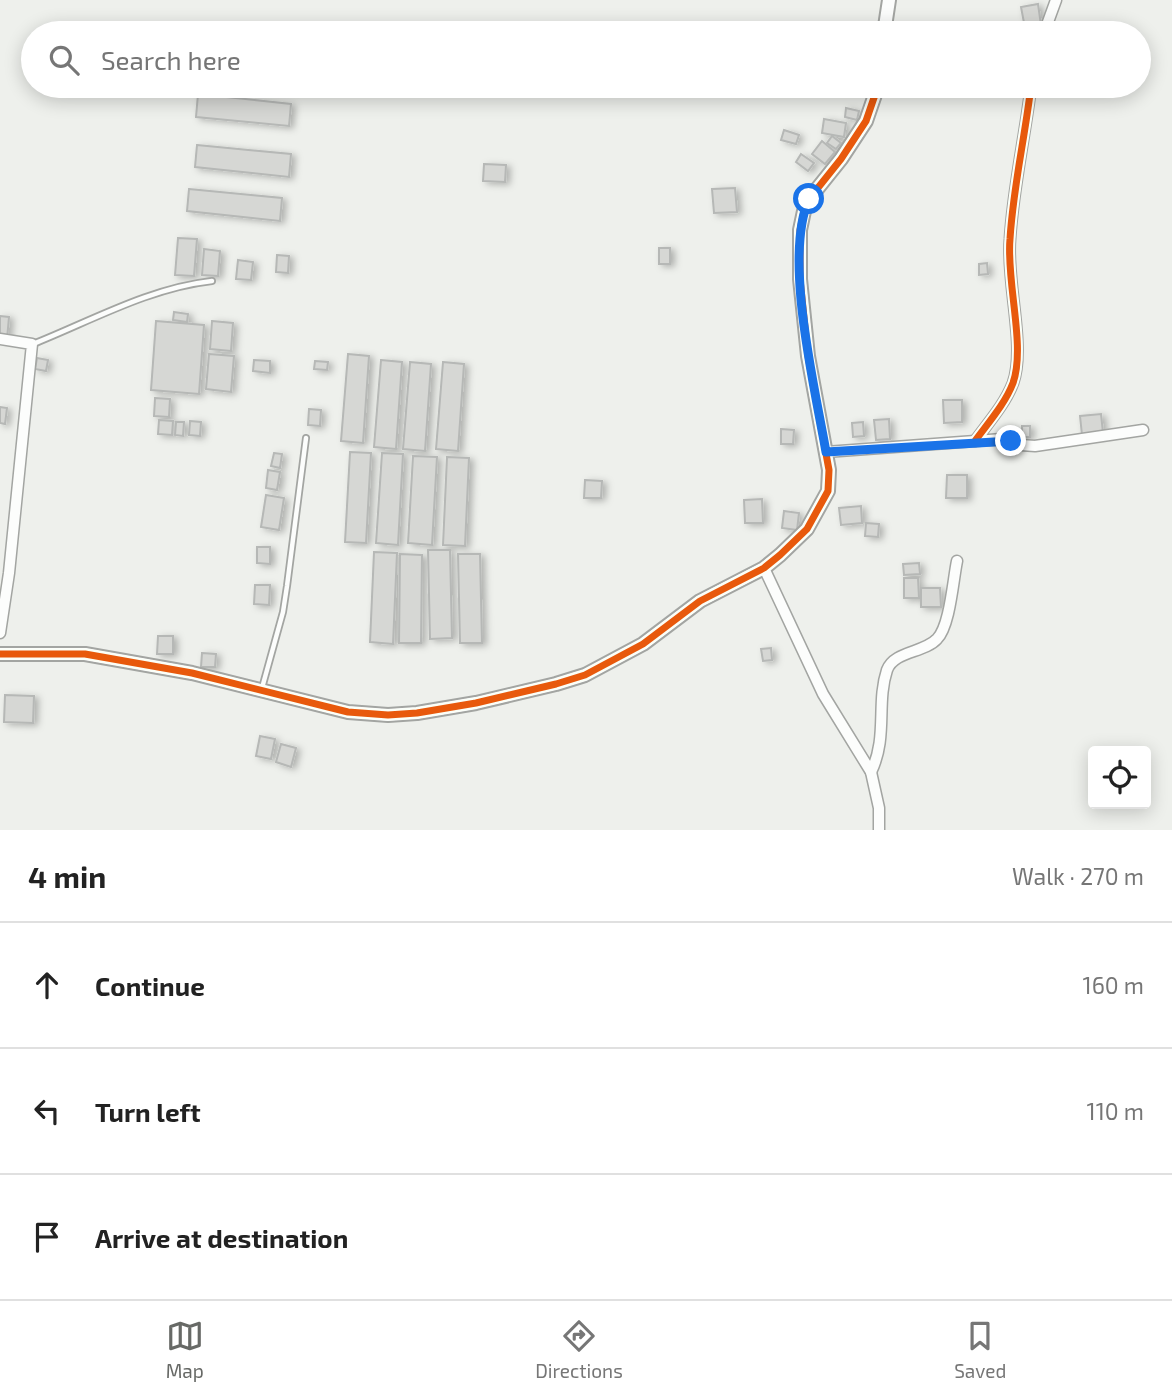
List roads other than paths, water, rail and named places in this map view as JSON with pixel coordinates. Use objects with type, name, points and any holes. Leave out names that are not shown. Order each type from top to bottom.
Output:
[{"type":"street","points":[[886,21],[889,0]]},
{"type":"street","points":[[1048,21],[1056,0]]},
{"type":"street","points":[[0,654],[85,654],[192,673],[348,712],[396,715],[448,709],[585,675],[643,644],[699,601],[764,568],[807,529],[821,506],[829,481],[808,356],[800,279],[800,230],[809,199],[841,159],[866,121],[874,98]]},
{"type":"street","points":[[975,441],[1001,406],[1016,370],[1016,338],[1010,286],[1010,239],[1029,98]]},
{"type":"street","points":[[0,339],[32,344],[9,573],[0,633]]},
{"type":"street","points":[[826,452],[1008,440],[1017,445],[1035,446],[1143,430]]},
{"type":"street","points":[[871,772],[880,748],[887,670],[893,662],[932,644],[940,636],[946,620],[957,561]]},
{"type":"street","points":[[764,568],[823,694],[871,772],[879,808],[879,830]]},
{"type":"lane","points":[[32,344],[160,292],[212,281]]},
{"type":"lane","points":[[261,691],[283,612],[306,438]]}]
